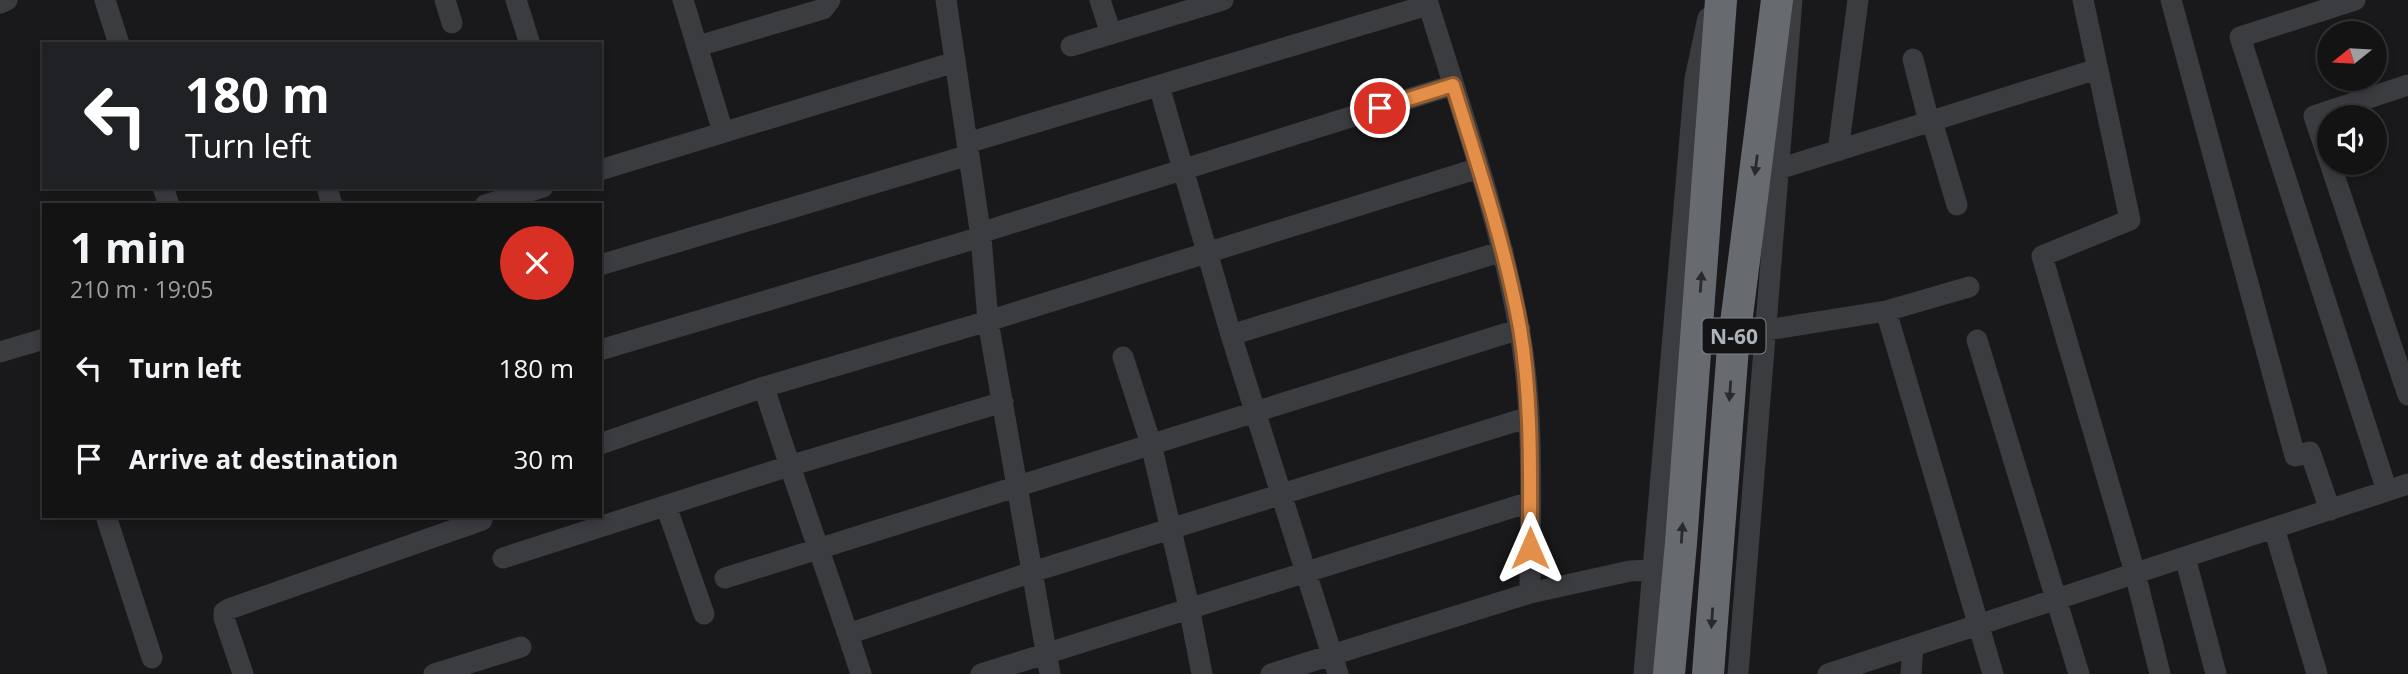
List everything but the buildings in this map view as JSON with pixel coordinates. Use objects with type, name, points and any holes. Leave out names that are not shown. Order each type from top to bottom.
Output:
[{"type":"highway","name":"N-60","points":[[1669,674],[1721,0]]},
{"type":"highway","name":"N-60","points":[[1708,674],[1733,347],[1777,0]]},
{"type":"street","points":[[0,3],[7,0]]},
{"type":"street","points":[[106,0],[118,42]]},
{"type":"street","points":[[445,0],[452,23]]},
{"type":"street","points":[[516,0],[529,42]]},
{"type":"street","points":[[683,0],[723,132]]},
{"type":"street","points":[[698,46],[823,9],[830,0]]},
{"type":"street","points":[[946,0],[981,235],[988,321],[1050,674]]},
{"type":"street","points":[[1100,0],[1111,34]]},
{"type":"street","points":[[1644,674],[1695,79],[1712,0]]},
{"type":"street","points":[[1738,674],[1792,0]]},
{"type":"street","points":[[1838,151],[1858,0]]},
{"type":"street","points":[[2083,0],[2130,220],[2042,256],[2134,573],[2160,674]]},
{"type":"street","points":[[2089,28],[2102,0]]},
{"type":"street","points":[[2171,0],[2295,456],[2310,453],[2330,510]]},
{"type":"street","points":[[2355,0],[2239,37],[2387,491]]},
{"type":"street","points":[[1070,46],[1111,34],[1155,10],[1209,2]]},
{"type":"street","points":[[602,264],[1428,2],[1503,251],[1520,329],[1530,417],[1530,593]]},
{"type":"street","points":[[1913,59],[1957,205]]},
{"type":"street","points":[[602,169],[955,62]]},
{"type":"street","points":[[1779,169],[2098,69]]},
{"type":"street","points":[[602,349],[981,235],[1453,85]]},
{"type":"street","points":[[2347,105],[2408,85]]},
{"type":"street","points":[[1159,86],[1231,335],[1335,665]]},
{"type":"street","points":[[602,443],[764,387],[988,321],[1479,168]]},
{"type":"street","points":[[2335,175],[2408,395]]},
{"type":"street","points":[[491,203],[537,189]]},
{"type":"street","points":[[1231,335],[1503,251]]},
{"type":"street","points":[[1767,330],[1886,311],[1969,287]]},
{"type":"street","points":[[1886,311],[1993,674]]},
{"type":"street","points":[[725,578],[1520,329]]},
{"type":"street","points":[[0,352],[42,340]]},
{"type":"street","points":[[1977,340],[2079,674]]},
{"type":"street","points":[[1123,357],[1152,444],[1202,674]]},
{"type":"street","points":[[764,387],[861,674]]},
{"type":"street","points":[[503,558],[789,466],[1003,402]]},
{"type":"street","points":[[848,634],[1032,572],[1530,417]]},
{"type":"street","points":[[1828,674],[2408,484]]},
{"type":"street","points":[[981,674],[1530,502]]},
{"type":"street","points":[[666,506],[704,614]]},
{"type":"street","points":[[107,518],[152,658]]},
{"type":"street","points":[[243,674],[224,612],[482,518]]},
{"type":"street","points":[[2274,528],[2317,674]]},
{"type":"street","points":[[2185,557],[2216,674]]},
{"type":"street","points":[[1271,674],[1335,665],[1530,593],[1630,571],[1654,570]]},
{"type":"street","points":[[1910,674],[1913,646]]},
{"type":"street","points":[[434,674],[521,647]]},
{"type":"route","points":[[1380,108],[1453,85],[1503,251],[1520,329],[1530,417],[1530,548]]}]
